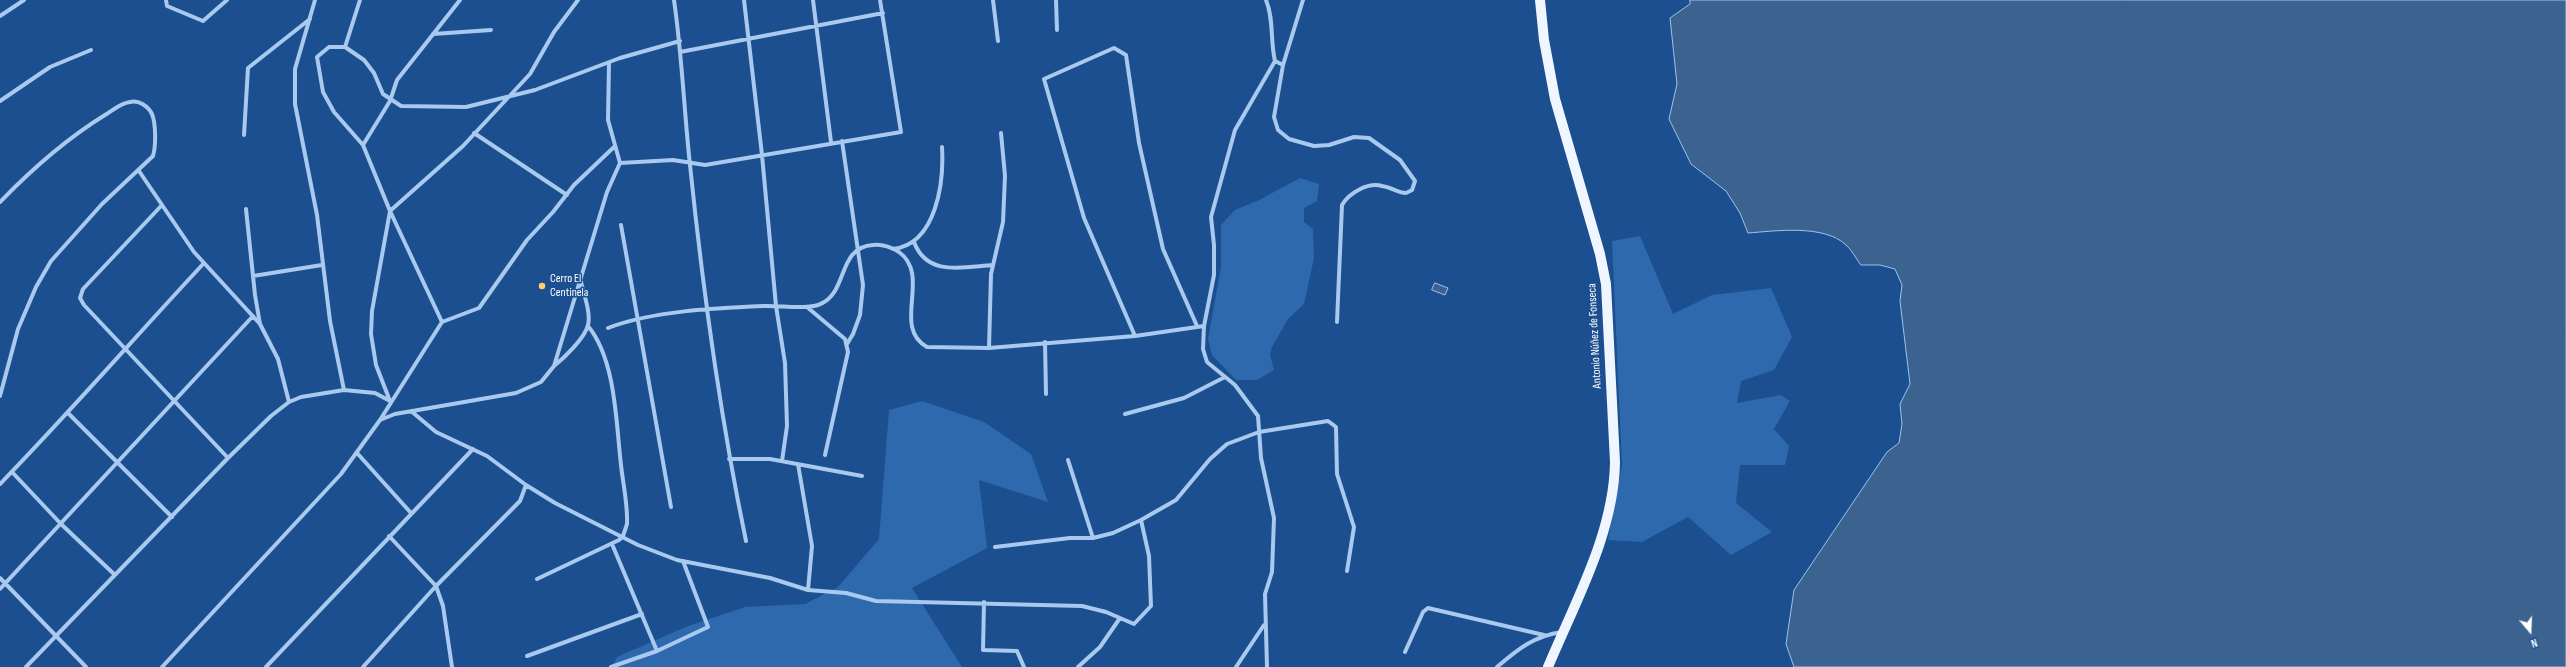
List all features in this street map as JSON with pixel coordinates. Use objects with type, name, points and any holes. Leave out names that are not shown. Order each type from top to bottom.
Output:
[{"type":"main road","name":"Antonio Núñez de Fonseca","points":[[1540,0],[1544,40],[1555,99],[1600,254],[1606,284],[1615,462],[1612,498],[1605,528],[1548,667]]},
{"type":"street","points":[[0,16],[24,0]]},
{"type":"street","points":[[166,0],[167,6],[203,20],[226,0]]},
{"type":"street","points":[[315,0],[295,69],[295,104],[317,215],[322,265],[336,356],[344,390]]},
{"type":"street","points":[[345,47],[360,0]]},
{"type":"street","points":[[363,145],[390,100],[397,80],[460,0]]},
{"type":"street","points":[[390,401],[376,365],[371,334],[372,311],[390,211],[442,166],[530,74],[554,32],[578,0]]},
{"type":"street","points":[[674,0],[680,41],[690,164],[706,311],[729,459],[746,541]]},
{"type":"street","points":[[744,0],[750,38],[776,306],[785,363],[787,426],[782,461]]},
{"type":"street","points":[[812,0],[817,25],[831,142]]},
{"type":"street","points":[[620,163],[673,160],[690,164],[705,165],[831,142],[900,132],[880,0]]},
{"type":"street","points":[[993,0],[998,41]]},
{"type":"street","points":[[1056,0],[1057,30]]},
{"type":"street","points":[[1266,0],[1271,13],[1271,44],[1275,61],[1240,119],[1226,154],[1211,217],[1214,275],[1204,326],[1203,349],[1207,362],[1234,385],[1258,416],[1262,458],[1274,518],[1272,572],[1265,594],[1267,667]]},
{"type":"street","points":[[1303,0],[1283,65],[1274,117],[1276,126],[1281,134],[1314,146],[1336,143],[1354,136],[1369,138],[1400,160],[1415,181],[1412,190],[1406,193],[1383,186],[1367,187],[1348,198],[1342,205],[1337,322]]},
{"type":"street","points":[[680,52],[883,13]]},
{"type":"street","points":[[244,135],[248,68],[310,19]]},
{"type":"street","points":[[433,34],[491,30]]},
{"type":"street","points":[[442,322],[390,211],[363,145],[334,112],[323,92],[318,72],[317,57],[328,47],[345,47],[364,60],[374,73],[383,94],[401,106],[459,107],[507,98],[535,90],[609,63],[680,41]]},
{"type":"street","points":[[1135,336],[1084,218],[1044,79],[1114,48],[1126,55],[1139,143],[1163,248],[1197,326]]},
{"type":"street","points":[[0,101],[50,68],[91,50]]},
{"type":"street","points":[[1275,61],[1283,65]]},
{"type":"street","points":[[554,366],[607,192],[620,163],[614,147],[608,120],[609,63]]},
{"type":"street","points":[[0,202],[53,150],[95,121],[129,102],[138,102],[146,106],[154,119],[154,153],[150,160],[102,204],[65,243],[51,261],[36,287],[18,329],[0,396]]},
{"type":"street","points":[[474,132],[567,195]]},
{"type":"street","points":[[989,348],[993,265],[1003,222],[1005,176],[1001,133]]},
{"type":"street","points":[[825,455],[846,364],[847,344],[858,324],[862,305],[863,285],[842,141]]},
{"type":"street","points":[[163,667],[316,502],[357,453],[380,420],[390,401],[442,322],[479,308],[527,240],[574,185],[614,147]]},
{"type":"street","points":[[893,249],[914,242],[927,225],[939,193],[942,174],[942,147]]},
{"type":"street","points":[[139,171],[204,263],[260,324],[278,359],[289,402]]},
{"type":"street","points":[[162,205],[81,294],[84,305],[228,458]]},
{"type":"street","points":[[246,209],[260,324]]},
{"type":"street","points":[[621,225],[636,318],[671,507]]},
{"type":"street","points":[[914,242],[924,259],[940,267],[993,265]]},
{"type":"street","points":[[608,328],[636,318],[776,306],[807,307],[824,302],[833,294],[839,284],[844,267],[858,248],[879,245],[893,249],[904,257],[911,266],[914,283],[911,326],[918,340],[927,347],[989,348],[1045,342],[1135,336],[1204,326]]},
{"type":"street","points":[[0,484],[68,413],[125,347],[204,263]]},
{"type":"street","points":[[253,276],[322,265]]},
{"type":"street","points":[[380,420],[411,411],[516,393],[541,382],[554,366],[566,357],[588,326],[588,316],[581,281]]},
{"type":"street","points":[[807,307],[845,339],[847,344]]},
{"type":"street","points":[[0,589],[253,316]]},
{"type":"street","points":[[537,579],[612,544],[623,536],[628,518],[617,424],[605,357],[598,340],[588,326]]},
{"type":"street","points":[[1045,342],[1046,394]]},
{"type":"street","points":[[1124,414],[1184,398],[1225,377]]},
{"type":"street","points":[[26,667],[228,458],[271,416],[289,402],[301,398],[344,390],[374,393],[390,401]]},
{"type":"street","points":[[411,411],[436,432],[487,456],[526,485],[588,521],[623,536],[638,545],[682,561],[770,578],[808,590],[846,593],[876,601],[984,602],[1082,606],[1134,624],[1151,606],[1148,556],[1141,520]]},
{"type":"street","points":[[68,413],[172,517]]},
{"type":"street","points":[[995,547],[1070,538],[1093,538],[1113,533],[1141,520],[1176,500],[1210,459],[1227,444],[1260,432],[1328,421],[1336,427],[1337,474],[1354,527],[1347,571]]},
{"type":"street","points":[[266,667],[473,449]]},
{"type":"street","points":[[357,453],[411,513]]},
{"type":"street","points":[[729,459],[782,461],[862,476]]},
{"type":"street","points":[[1068,460],[1093,538]]},
{"type":"street","points":[[798,464],[812,546],[808,590]]},
{"type":"street","points":[[12,472],[61,524],[115,575]]},
{"type":"street","points":[[363,667],[436,586],[520,501],[526,485]]},
{"type":"street","points":[[389,536],[436,586],[443,606],[452,667]]},
{"type":"street","points":[[612,544],[657,651]]},
{"type":"street","points":[[611,667],[623,665],[657,651],[708,627],[682,561]]},
{"type":"street","points":[[0,578],[86,667]]},
{"type":"street","points":[[984,602],[983,650],[1017,651],[1024,667]]},
{"type":"street","points":[[1405,652],[1423,612],[1428,608],[1544,635]]},
{"type":"street","points":[[527,656],[642,614]]},
{"type":"street","points":[[1078,667],[1100,647],[1120,618]]},
{"type":"street","points":[[1236,667],[1265,625]]},
{"type":"street","points":[[1497,667],[1517,650],[1544,635],[1562,632]]},
{"type":"shaded area","points":[[1690,0],[2566,0],[2566,667],[1794,667],[1786,644],[1794,590],[1887,452],[1899,443],[1902,424],[1900,404],[1910,384],[1900,301],[1902,285],[1895,269],[1880,265],[1861,265],[1850,249],[1837,238],[1812,231],[1799,230],[1748,233],[1740,213],[1726,191],[1691,164],[1669,119],[1677,84],[1670,18],[1690,4]]},
{"type":"shaded area","points":[[1300,178],[1319,184],[1317,201],[1304,208],[1304,222],[1313,229],[1314,258],[1304,304],[1288,319],[1272,347],[1270,355],[1274,370],[1257,380],[1236,380],[1212,355],[1208,339],[1221,267],[1221,225],[1235,210],[1259,200]]},
{"type":"shaded area","points":[[1640,236],[1673,314],[1712,295],[1771,288],[1792,337],[1774,370],[1741,381],[1737,403],[1781,395],[1790,401],[1774,429],[1789,446],[1785,465],[1740,465],[1736,503],[1772,532],[1731,555],[1688,517],[1642,542],[1608,540],[1622,465],[1612,241]]},
{"type":"shaded area","points":[[1435,283],[1448,288],[1445,295],[1432,290]]},
{"type":"shaded area","points":[[922,401],[984,422],[1031,454],[1048,502],[979,480],[987,548],[912,588],[962,667],[612,667],[617,657],[688,626],[745,607],[805,604],[838,587],[879,539],[889,410]]},
{"type":"place","name":"Cerro El Centinela","points":[[542,286]]}]
